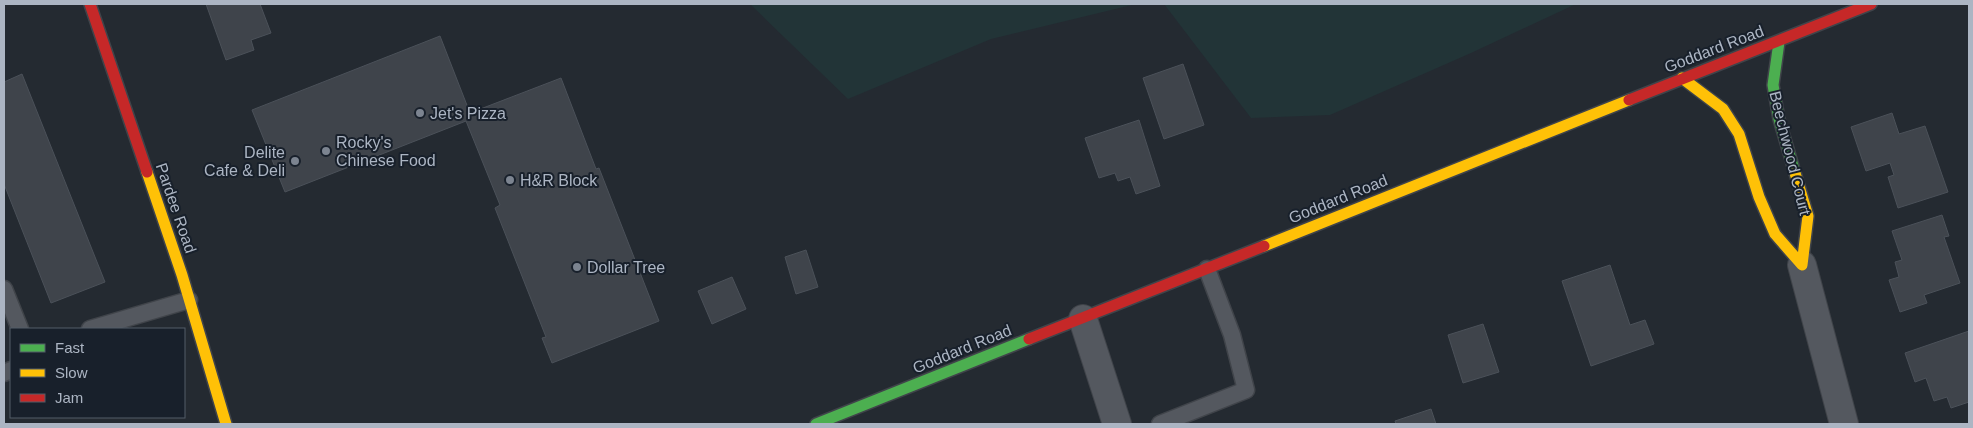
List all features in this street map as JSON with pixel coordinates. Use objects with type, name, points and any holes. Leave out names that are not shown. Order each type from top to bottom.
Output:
[{"type":"main road","name":"Pardee Road","points":[[90,4],[189,300],[191,334],[226,424]]},
{"type":"main road","name":"Goddard Road","points":[[816,424],[1871,4]]},
{"type":"main road","name":"Beechwood Court","points":[[1779,42],[1773,85],[1779,119],[1808,216],[1802,265]]},
{"type":"main road","name":"Beechwood Court","points":[[1682,78],[1723,108],[1739,134],[1759,196],[1775,234],[1802,265]]},
{"type":"street","name":"Beechwood Court","points":[[1802,265],[1844,424]]},
{"type":"street","points":[[1083,319],[1117,424]]},
{"type":"lane","points":[[1160,424],[1246,390],[1232,335],[1207,269]]},
{"type":"lane","points":[[4,289],[20,328]]},
{"type":"lane","points":[[93,328],[189,300]]},
{"type":"shaded area","points":[[750,4],[1136,4],[991,39],[848,99]]},
{"type":"shaded area","points":[[1164,4],[1576,4],[1330,115],[1251,118]]},
{"type":"building","points":[[206,4],[260,4],[271,33],[251,40],[254,50],[226,60]]},
{"type":"building","points":[[440,36],[470,113],[561,78],[596,169],[599,168],[659,321],[552,363],[542,338],[546,337],[495,208],[500,205],[466,121],[285,192],[252,110]]},
{"type":"building","points":[[1183,64],[1204,125],[1164,139],[1143,78]]},
{"type":"building","points":[[22,74],[105,282],[51,303],[4,184],[4,82]]},
{"type":"building","points":[[1892,113],[1899,134],[1925,126],[1948,192],[1898,208],[1888,177],[1894,175],[1890,163],[1866,171],[1851,127]]},
{"type":"building","points":[[1139,120],[1160,186],[1136,194],[1130,177],[1118,181],[1115,173],[1099,178],[1085,138]]},
{"type":"building","points":[[1942,215],[1949,236],[1944,237],[1960,283],[1924,295],[1927,303],[1900,312],[1889,280],[1899,277],[1895,262],[1902,260],[1892,231]]},
{"type":"building","points":[[806,250],[818,287],[796,294],[785,257]]},
{"type":"building","points":[[1610,265],[1630,325],[1645,320],[1654,344],[1591,366],[1562,281]]},
{"type":"building","points":[[732,277],[746,309],[712,324],[698,291]]},
{"type":"building","points":[[1483,324],[1499,372],[1463,383],[1448,335]]},
{"type":"building","points":[[1969,331],[1969,402],[1951,408],[1947,397],[1934,401],[1926,378],[1915,382],[1905,353]]},
{"type":"building","points":[[1431,409],[1436,424],[1396,424],[1395,421]]},
{"type":"traffic: fast","points":[[1779,42],[1773,85],[1779,119],[1795,173]]},
{"type":"traffic: fast","points":[[816,424],[1029,339]]},
{"type":"traffic: slow","points":[[1682,78],[1723,109],[1739,134],[1759,197],[1775,234],[1802,265],[1808,216],[1795,173]]},
{"type":"traffic: slow","points":[[1264,246],[1629,100]]},
{"type":"traffic: slow","points":[[147,172],[182,275],[226,424]]},
{"type":"traffic: jam","points":[[90,4],[147,172]]},
{"type":"traffic: jam","points":[[1629,100],[1871,4]]},
{"type":"traffic: jam","points":[[1029,339],[1264,246]]},
{"type":"place","name":"Jet's Pizza","points":[[420,113]]},
{"type":"place","name":"Rocky's Chinese Food","points":[[326,151]]},
{"type":"place","name":"Delite Cafe & Deli","points":[[295,161]]},
{"type":"place","name":"H&R Block","points":[[510,180]]},
{"type":"place","name":"Dollar Tree","points":[[577,267]]}]
